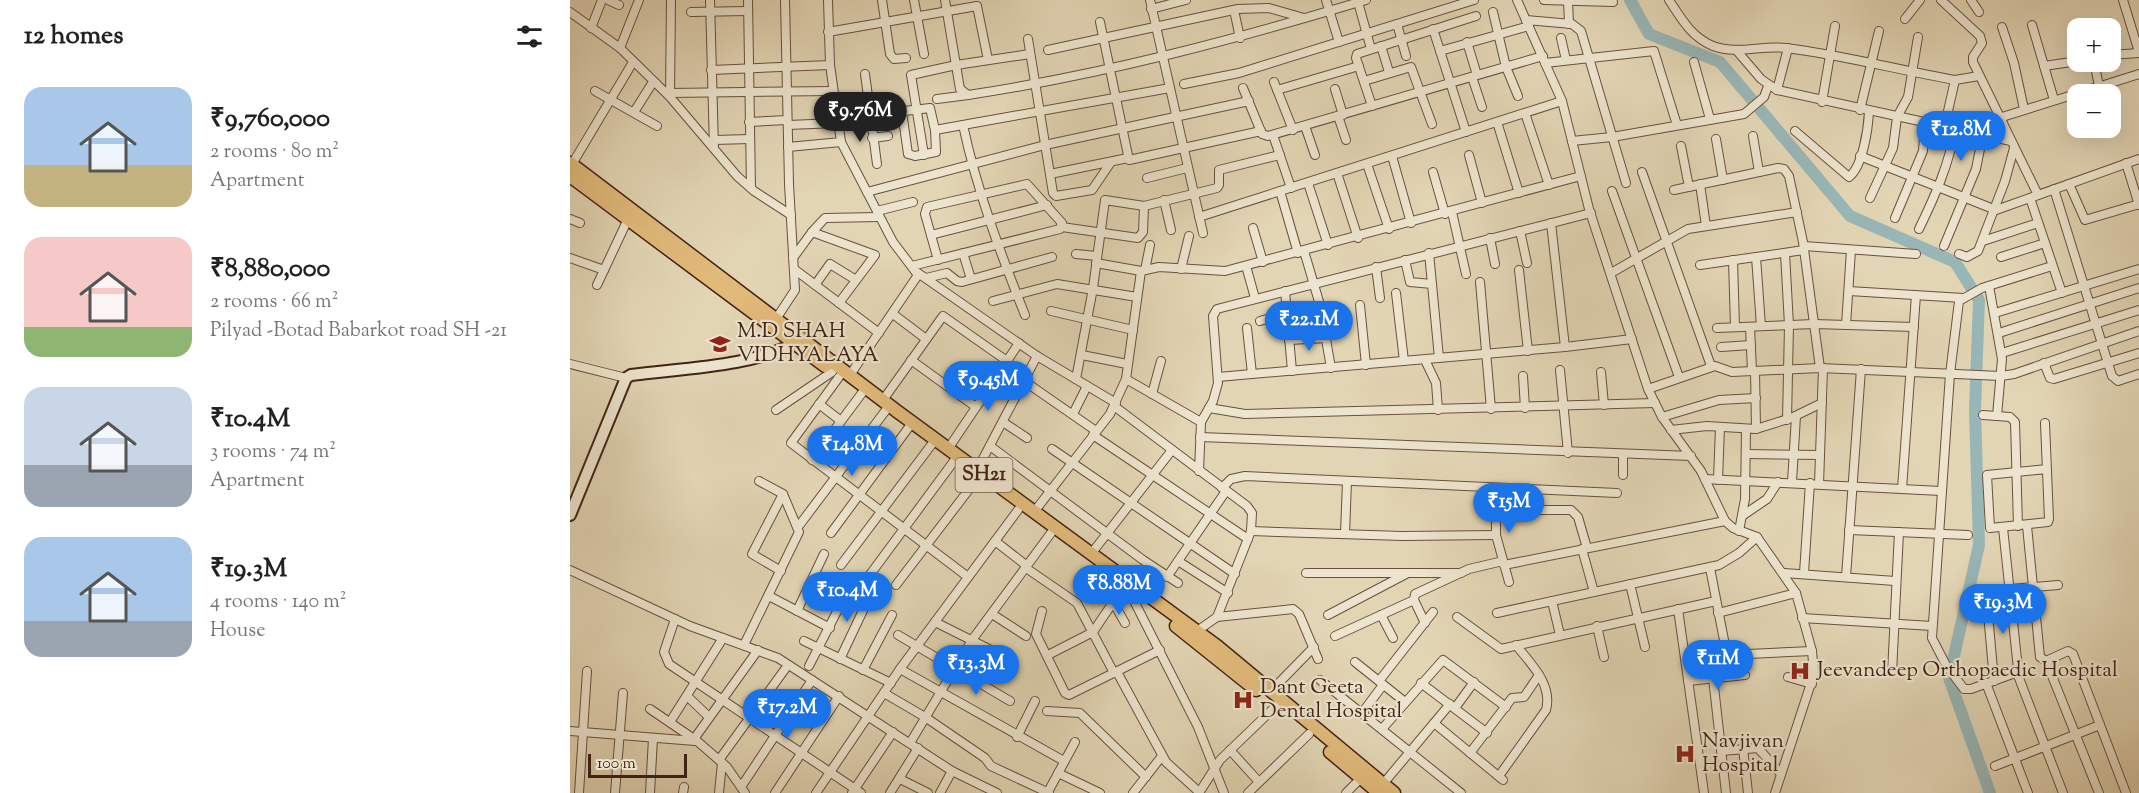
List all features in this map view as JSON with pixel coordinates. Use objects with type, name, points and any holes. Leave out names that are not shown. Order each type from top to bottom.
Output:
[{"type":"main road","name":"SH21","points":[[571,168],[628,219],[798,341],[862,393],[884,405],[909,428],[954,461],[1034,512],[1091,554],[1361,778],[1394,793]]},
{"type":"main road","name":"SH21","points":[[571,168],[776,319],[798,341],[841,375],[948,448],[1018,510],[1126,588],[1197,631],[1381,789]]},
{"type":"street","points":[[591,28],[602,0]]},
{"type":"street","points":[[608,0],[619,5]]},
{"type":"street","points":[[620,48],[639,0]]},
{"type":"street","points":[[670,0],[670,95]]},
{"type":"street","points":[[710,0],[714,145]]},
{"type":"street","points":[[748,0],[751,188]]},
{"type":"street","points":[[776,319],[795,290],[788,147],[785,0]]},
{"type":"street","points":[[828,0],[830,65],[841,142],[893,242],[915,269],[1037,356],[1115,404],[1250,509],[1254,517],[1228,593],[1217,616],[1197,631]]},
{"type":"street","points":[[882,0],[892,57],[906,58]]},
{"type":"street","points":[[914,0],[924,54]]},
{"type":"street","points":[[945,0],[960,89],[968,95]]},
{"type":"street","points":[[1150,0],[1203,233]]},
{"type":"street","points":[[1151,9],[1183,0]]},
{"type":"street","points":[[1326,0],[1339,42]]},
{"type":"street","points":[[1184,84],[1239,73],[1474,0]]},
{"type":"street","points":[[1517,0],[1562,101],[1591,213],[1648,389],[1662,417],[1705,479],[1725,521],[1739,531],[1758,537],[1796,593],[1812,651],[1812,684],[1775,793]]},
{"type":"street","points":[[1544,0],[1613,2]]},
{"type":"street","points":[[1568,0],[1569,24]]},
{"type":"street","points":[[1669,0],[1691,32],[1712,45],[1737,51],[1788,48],[1954,80],[1979,76]]},
{"type":"street","points":[[1905,19],[1920,0]]},
{"type":"street","points":[[1941,0],[1980,36],[1982,43],[1972,57],[2034,197],[2038,223],[2062,293]]},
{"type":"street","points":[[1971,0],[1979,12]]},
{"type":"street","points":[[2121,54],[2139,52],[2123,0]]},
{"type":"street","points":[[937,99],[1036,84],[1164,58],[1240,38],[1362,1],[1371,49]]},
{"type":"street","points":[[828,32],[917,17],[976,3],[988,60]]},
{"type":"street","points":[[1048,50],[1258,4],[1305,18]]},
{"type":"street","points":[[1234,10],[1240,38]]},
{"type":"street","points":[[691,12],[748,11]]},
{"type":"street","points":[[570,12],[620,48],[653,82],[670,95],[751,188],[791,215]]},
{"type":"street","points":[[1493,12],[1506,67],[1518,96]]},
{"type":"street","points":[[1372,106],[1356,56],[1401,39],[1476,16]]},
{"type":"street","points":[[1100,22],[1118,99],[1128,158]]},
{"type":"street","points":[[1440,51],[1528,23],[1569,24],[1581,31],[1626,183]]},
{"type":"street","points":[[1397,24],[1406,56]]},
{"type":"street","points":[[2032,25],[2054,100]]},
{"type":"street","points":[[1822,102],[1835,26]]},
{"type":"street","points":[[2002,27],[2014,63],[2024,109]]},
{"type":"street","points":[[1433,29],[1466,132]]},
{"type":"street","points":[[1860,110],[1879,31]]},
{"type":"street","points":[[1870,198],[1893,148],[1897,117],[1907,101],[1918,37]]},
{"type":"street","points":[[1561,38],[1566,60]]},
{"type":"street","points":[[1028,39],[1054,195],[1087,192],[1095,187],[1111,162]]},
{"type":"street","points":[[1467,42],[1482,107]]},
{"type":"street","points":[[1381,46],[1389,72]]},
{"type":"street","points":[[1777,90],[1788,48]]},
{"type":"street","points":[[1244,88],[1264,136],[1293,130],[1506,67],[1544,59],[1566,60],[1650,50],[1654,51],[1677,125]]},
{"type":"street","points":[[1737,51],[1768,86],[1777,90],[1822,102],[1983,134],[2012,144]]},
{"type":"street","points":[[924,155],[911,75],[956,64],[1030,54]]},
{"type":"street","points":[[571,168],[633,62]]},
{"type":"street","points":[[1694,62],[1710,119]]},
{"type":"street","points":[[2044,66],[2067,63]]},
{"type":"street","points":[[711,70],[830,65]]},
{"type":"street","points":[[1293,130],[1275,86],[1359,66]]},
{"type":"street","points":[[1364,81],[1411,67],[1432,124]]},
{"type":"street","points":[[865,74],[877,164]]},
{"type":"street","points":[[2106,84],[2139,74]]},
{"type":"street","points":[[1948,111],[1954,80]]},
{"type":"street","points":[[634,112],[653,82]]},
{"type":"street","points":[[1572,141],[1612,137],[1744,114],[1764,97],[1768,86]]},
{"type":"street","points":[[935,130],[1170,88]]},
{"type":"street","points":[[1335,89],[1346,140]]},
{"type":"street","points":[[595,91],[657,126]]},
{"type":"street","points":[[670,95],[833,91]]},
{"type":"street","points":[[1999,118],[2067,96]]},
{"type":"street","points":[[867,192],[1045,145],[1249,101]]},
{"type":"street","points":[[1199,217],[1562,101]]},
{"type":"street","points":[[749,122],[837,121],[869,117],[902,112],[917,110],[932,109],[936,152],[924,155],[908,154],[902,112]]},
{"type":"street","points":[[1795,131],[1849,177],[1867,138],[1869,112]]},
{"type":"street","points":[[1525,113],[1549,185]]},
{"type":"street","points":[[1497,122],[1519,193]]},
{"type":"street","points":[[1895,218],[1923,151],[1925,123]]},
{"type":"street","points":[[963,125],[971,165],[988,220],[1025,315]]},
{"type":"street","points":[[1305,126],[1315,155]]},
{"type":"street","points":[[1919,229],[1939,188],[1949,160],[1955,129]]},
{"type":"street","points":[[1050,174],[1128,158],[1132,161],[1261,131]]},
{"type":"street","points":[[1944,246],[1965,199],[1978,162],[1983,134]]},
{"type":"street","points":[[1273,135],[1291,188]]},
{"type":"street","points":[[872,138],[888,136]]},
{"type":"street","points":[[1753,136],[1759,172]]},
{"type":"street","points":[[714,145],[750,139]]},
{"type":"street","points":[[1716,139],[1723,180]]},
{"type":"street","points":[[788,147],[841,142]]},
{"type":"street","points":[[1959,254],[1967,257],[1974,254],[1983,241],[2009,170],[2012,144]]},
{"type":"street","points":[[1681,146],[1689,187]]},
{"type":"street","points":[[1076,379],[1088,319],[1105,200],[1144,206],[1193,194],[1219,187],[1219,170],[1280,155]]},
{"type":"street","points":[[1469,155],[1482,203]]},
{"type":"street","points":[[1392,156],[1411,223]]},
{"type":"street","points":[[1860,156],[1994,210],[2004,209],[2139,159]]},
{"type":"street","points":[[2069,184],[2085,220],[2139,204],[2126,163]]},
{"type":"street","points":[[1367,164],[1389,229]]},
{"type":"street","points":[[1147,178],[1187,168]]},
{"type":"street","points":[[1674,190],[1759,172],[1784,169],[1789,176],[1804,248],[1821,368],[1820,455],[1814,484],[1804,573]]},
{"type":"street","points":[[1433,172],[1460,245],[1466,273]]},
{"type":"street","points":[[1642,172],[1711,366]]},
{"type":"street","points":[[1337,173],[1358,238]]},
{"type":"street","points":[[1076,254],[1143,270],[1159,267],[1213,273],[1328,246],[1581,176]]},
{"type":"street","points":[[1308,183],[1328,246]]},
{"type":"street","points":[[938,260],[924,214],[927,207],[1027,184],[1062,223],[1062,227]]},
{"type":"street","points":[[1700,184],[1706,226]]},
{"type":"street","points":[[2054,189],[2115,381],[2139,374]]},
{"type":"street","points":[[1280,191],[1314,283],[1327,338],[1330,368]]},
{"type":"street","points":[[1612,191],[1679,377]]},
{"type":"street","points":[[1164,201],[1171,230]]},
{"type":"street","points":[[793,258],[825,218],[878,214],[913,202]]},
{"type":"street","points":[[931,236],[1047,205]]},
{"type":"street","points":[[915,269],[938,260],[1062,227],[1141,236],[1144,206]]},
{"type":"street","points":[[1611,273],[1688,229],[1797,212]]},
{"type":"street","points":[[1199,471],[1201,422],[1216,394],[1218,377],[1214,312],[1256,298],[1591,213]]},
{"type":"street","points":[[570,219],[580,223]]},
{"type":"street","points":[[597,285],[628,219]]},
{"type":"street","points":[[1551,223],[1565,347]]},
{"type":"street","points":[[1983,241],[2038,223]]},
{"type":"street","points":[[1253,228],[1263,262]]},
{"type":"street","points":[[1520,231],[1527,263]]},
{"type":"street","points":[[812,232],[875,255],[839,303]]},
{"type":"street","points":[[1181,269],[1189,236]]},
{"type":"street","points":[[1490,238],[1495,264]]},
{"type":"street","points":[[2001,256],[2045,243]]},
{"type":"street","points":[[1034,512],[1095,433],[1115,404],[1126,379],[1137,297],[1150,245]]},
{"type":"street","points":[[1701,265],[1785,253],[1804,248],[1916,254]]},
{"type":"street","points":[[1846,325],[1851,250]]},
{"type":"street","points":[[1785,253],[1789,325],[1786,420]]},
{"type":"street","points":[[963,254],[971,279]]},
{"type":"street","points":[[1429,254],[1439,358]]},
{"type":"street","points":[[926,278],[946,273],[957,281],[971,279],[1052,257]]},
{"type":"street","points":[[1756,257],[1761,326]]},
{"type":"street","points":[[570,258],[604,270]]},
{"type":"street","points":[[1405,260],[1410,282],[1432,284]]},
{"type":"street","points":[[1733,260],[1735,327]]},
{"type":"street","points":[[815,285],[830,264],[856,280]]},
{"type":"street","points":[[1246,266],[1256,298]]},
{"type":"street","points":[[2018,672],[1971,689],[1964,689],[1958,684],[1934,645],[1932,626],[1950,375],[1957,307],[1966,296],[1985,287],[2052,266]]},
{"type":"street","points":[[1376,267],[1380,298]]},
{"type":"street","points":[[794,269],[879,333]]},
{"type":"street","points":[[915,269],[918,278],[893,314],[841,375],[791,441],[793,446],[968,577]]},
{"type":"street","points":[[1995,313],[2139,269]]},
{"type":"street","points":[[1519,270],[1528,351]]},
{"type":"street","points":[[1480,282],[1491,409]]},
{"type":"street","points":[[993,301],[1058,284],[1137,297]]},
{"type":"street","points":[[1985,287],[1995,313],[2002,353],[1997,416]]},
{"type":"street","points":[[2000,333],[2139,288]]},
{"type":"street","points":[[1285,291],[1292,371]]},
{"type":"street","points":[[1849,291],[1966,296]]},
{"type":"street","points":[[1396,293],[1404,362]]},
{"type":"street","points":[[1902,489],[1916,295]]},
{"type":"street","points":[[1360,305],[1366,365]]},
{"type":"street","points":[[2002,353],[2139,310]]},
{"type":"street","points":[[1051,311],[1133,330]]},
{"type":"street","points":[[1260,321],[1287,313]]},
{"type":"street","points":[[893,314],[926,339]]},
{"type":"street","points":[[798,527],[836,477],[943,316],[1007,362]]},
{"type":"street","points":[[1717,328],[1814,324],[1914,327]]},
{"type":"street","points":[[1750,327],[1756,398],[1756,429]]},
{"type":"street","points":[[1247,328],[1252,374]]},
{"type":"street","points":[[1648,389],[1711,366],[1727,372],[1821,368],[2001,376],[2139,331]]},
{"type":"street","points":[[1289,340],[1327,338]]},
{"type":"street","points":[[1218,377],[1528,351],[1632,339]]},
{"type":"street","points":[[570,514],[626,378],[631,375],[762,357],[798,341]]},
{"type":"street","points":[[948,448],[1019,343]]},
{"type":"street","points":[[1721,347],[1751,345]]},
{"type":"street","points":[[2044,363],[2050,378],[2054,379],[2139,353]]},
{"type":"street","points":[[1082,355],[1127,364]]},
{"type":"street","points":[[896,585],[927,548],[977,475],[1037,356]]},
{"type":"street","points":[[912,360],[976,407]]},
{"type":"street","points":[[1425,360],[1436,383],[1438,410]]},
{"type":"street","points":[[1152,394],[1161,362]]},
{"type":"street","points":[[570,364],[626,378]]},
{"type":"street","points":[[1846,577],[1861,369]]},
{"type":"street","points":[[1560,370],[1568,453]]},
{"type":"street","points":[[1601,372],[1604,405]]},
{"type":"street","points":[[776,411],[841,375]]},
{"type":"street","points":[[1523,376],[1525,408]]},
{"type":"street","points":[[1126,379],[1201,422]]},
{"type":"street","points":[[1024,381],[1073,414],[1095,433],[1210,515],[1249,535],[1496,535]]},
{"type":"street","points":[[1073,414],[1087,386]]},
{"type":"street","points":[[812,460],[862,393]]},
{"type":"street","points":[[1662,417],[1719,400],[1756,398]]},
{"type":"street","points":[[1209,408],[1245,414],[1655,403]]},
{"type":"street","points":[[1671,430],[1720,427],[1756,429],[1786,420],[1822,403]]},
{"type":"street","points":[[819,404],[842,421]]},
{"type":"street","points":[[1983,415],[2010,417],[2015,422],[2018,526]]},
{"type":"street","points":[[1792,482],[1796,416]]},
{"type":"street","points":[[1003,422],[1027,438]]},
{"type":"street","points":[[2045,423],[2047,469],[2048,522],[1992,529],[1989,526],[1986,478],[1990,473],[2047,469]]},
{"type":"street","points":[[1718,480],[1720,427]]},
{"type":"street","points":[[831,533],[909,428]]},
{"type":"street","points":[[1739,531],[1746,482],[1746,430]]},
{"type":"street","points":[[1200,437],[1691,456]]},
{"type":"street","points":[[841,565],[932,444]]},
{"type":"street","points":[[990,446],[1178,583]]},
{"type":"street","points":[[1052,449],[1235,574]]},
{"type":"street","points":[[1091,554],[1172,450]]},
{"type":"street","points":[[1623,454],[1623,475]]},
{"type":"street","points":[[1746,454],[1820,455]]},
{"type":"street","points":[[869,576],[954,461]]},
{"type":"street","points":[[1167,577],[1210,515],[1224,489],[1231,480],[1245,476],[1617,494]]},
{"type":"street","points":[[1705,479],[1941,491]]},
{"type":"street","points":[[744,645],[798,537],[798,527],[783,494],[759,481]]},
{"type":"street","points":[[1345,534],[1347,481]]},
{"type":"street","points":[[1742,516],[1767,499],[1779,482]]},
{"type":"street","points":[[1496,488],[1496,535],[1509,582]]},
{"type":"street","points":[[781,572],[752,555],[783,494]]},
{"type":"street","points":[[816,793],[900,669],[1018,510]]},
{"type":"street","points":[[1495,510],[1571,510],[1578,517],[1594,592]]},
{"type":"street","points":[[1425,623],[1414,600],[1415,594],[1461,573],[1725,521]]},
{"type":"street","points":[[2027,526],[2040,657],[2046,661],[2099,793]]},
{"type":"street","points":[[2003,528],[2018,672],[2044,748],[2063,793]]},
{"type":"street","points":[[1849,530],[1968,535]]},
{"type":"street","points":[[1892,673],[1899,532]]},
{"type":"street","points":[[909,743],[972,640],[1051,533]]},
{"type":"street","points":[[1497,613],[1710,568],[1730,560],[1758,537]]},
{"type":"street","points":[[995,541],[1026,567],[1077,603],[1162,756],[1199,793],[1214,766],[1276,706]]},
{"type":"street","points":[[797,611],[825,555]]},
{"type":"street","points":[[1178,561],[1228,593]]},
{"type":"street","points":[[1710,568],[1731,676]]},
{"type":"street","points":[[570,570],[675,619],[758,650],[788,664],[952,771],[997,793]]},
{"type":"street","points":[[1306,573],[1461,573]]},
{"type":"street","points":[[1328,615],[1407,573]]},
{"type":"street","points":[[1784,573],[1895,581]]},
{"type":"street","points":[[1630,584],[1645,646]]},
{"type":"street","points":[[809,666],[851,585]]},
{"type":"street","points":[[1976,592],[2058,585]]},
{"type":"street","points":[[1048,655],[1093,632],[1113,602],[1126,588],[1198,727],[1224,793]]},
{"type":"street","points":[[1986,591],[1990,682],[2014,759],[2028,793]]},
{"type":"street","points":[[1718,613],[1796,593]]},
{"type":"street","points":[[768,596],[830,628]]},
{"type":"street","points":[[1335,636],[1414,600]]},
{"type":"street","points":[[1552,601],[1560,635]]},
{"type":"street","points":[[1457,617],[1498,649],[1716,601]]},
{"type":"street","points":[[1113,602],[1125,623]]},
{"type":"street","points":[[840,659],[866,604]]},
{"type":"street","points":[[1217,616],[1293,609],[1299,614],[1318,659]]},
{"type":"street","points":[[1678,609],[1704,793]]},
{"type":"street","points":[[1042,611],[1036,634],[1065,693],[1069,695],[1160,650]]},
{"type":"street","points":[[1362,713],[1433,612]]},
{"type":"street","points":[[992,614],[1026,636]]},
{"type":"street","points":[[863,670],[892,615]]},
{"type":"street","points":[[1380,615],[1394,638]]},
{"type":"street","points":[[1803,618],[1932,626]]},
{"type":"street","points":[[675,619],[664,657],[695,682],[856,791],[893,732]]},
{"type":"street","points":[[935,622],[1005,657]]},
{"type":"street","points":[[1597,626],[1604,657]]},
{"type":"street","points":[[898,635],[1010,701]]},
{"type":"street","points":[[670,722],[723,638]]},
{"type":"street","points":[[804,641],[891,683]]},
{"type":"street","points":[[1434,723],[1501,778],[1546,710],[1547,694],[1539,675],[1516,645]]},
{"type":"street","points":[[1270,692],[1314,647]]},
{"type":"street","points":[[695,740],[721,699],[758,650]]},
{"type":"street","points":[[1727,655],[1812,651]]},
{"type":"street","points":[[2046,661],[2068,651],[2073,654],[2126,793]]},
{"type":"street","points":[[1382,729],[1443,660],[1506,707]]},
{"type":"street","points":[[1355,662],[1405,702]]},
{"type":"street","points":[[719,793],[720,761],[748,717],[788,664]]},
{"type":"street","points":[[900,669],[1017,737],[1064,761]]},
{"type":"street","points":[[579,793],[585,733],[587,671]]},
{"type":"street","points":[[1470,753],[1514,696],[1524,696],[1539,675]]},
{"type":"street","points":[[1688,681],[1745,675]]},
{"type":"street","points":[[1788,677],[1812,684]]},
{"type":"street","points":[[1713,678],[1726,793]]},
{"type":"street","points":[[650,709],[695,740],[720,761],[743,790],[775,735],[812,680]]},
{"type":"street","points":[[1320,680],[1461,793]]},
{"type":"street","points":[[1381,789],[1434,723],[1474,682]]},
{"type":"street","points":[[1421,683],[1487,733]]},
{"type":"street","points":[[615,793],[623,693]]},
{"type":"street","points":[[884,693],[925,717],[985,758],[991,766],[1048,793],[1075,741]]},
{"type":"street","points":[[687,696],[710,717]]},
{"type":"street","points":[[775,793],[838,696]]},
{"type":"street","points":[[1017,737],[1035,701]]},
{"type":"street","points":[[1047,711],[1080,713],[1146,777]]},
{"type":"street","points":[[1995,766],[2100,725]]},
{"type":"street","points":[[570,731],[695,740]]},
{"type":"street","points":[[1248,793],[1309,734]]},
{"type":"street","points":[[650,793],[653,738]]},
{"type":"street","points":[[890,793],[918,748]]},
{"type":"street","points":[[1743,748],[1748,793]]},
{"type":"street","points":[[1721,751],[1758,748],[1781,774]]},
{"type":"street","points":[[1230,750],[1259,782]]},
{"type":"street","points":[[1133,793],[1162,756]]},
{"type":"street","points":[[940,793],[952,771]]},
{"type":"street","points":[[1058,773],[1100,793]]},
{"type":"street","points":[[1346,793],[1361,778]]},
{"type":"street","points":[[900,779],[928,793]]},
{"type":"waterway","points":[[1630,0],[1649,34],[1720,62],[1850,216],[1955,262],[1979,300],[1975,409],[1979,545],[1949,678],[1990,793]]},
{"type":"place","name":"M.D SHAH VIDHYALAYA","points":[[720,344]]},
{"type":"place","name":"Jeevandeep Orthopaedic Hospital","points":[[1800,671]]},
{"type":"place","name":"Dant Geeta Dental Hospital","points":[[1243,700]]},
{"type":"place","name":"Navjivan Hospital","points":[[1685,754]]}]
